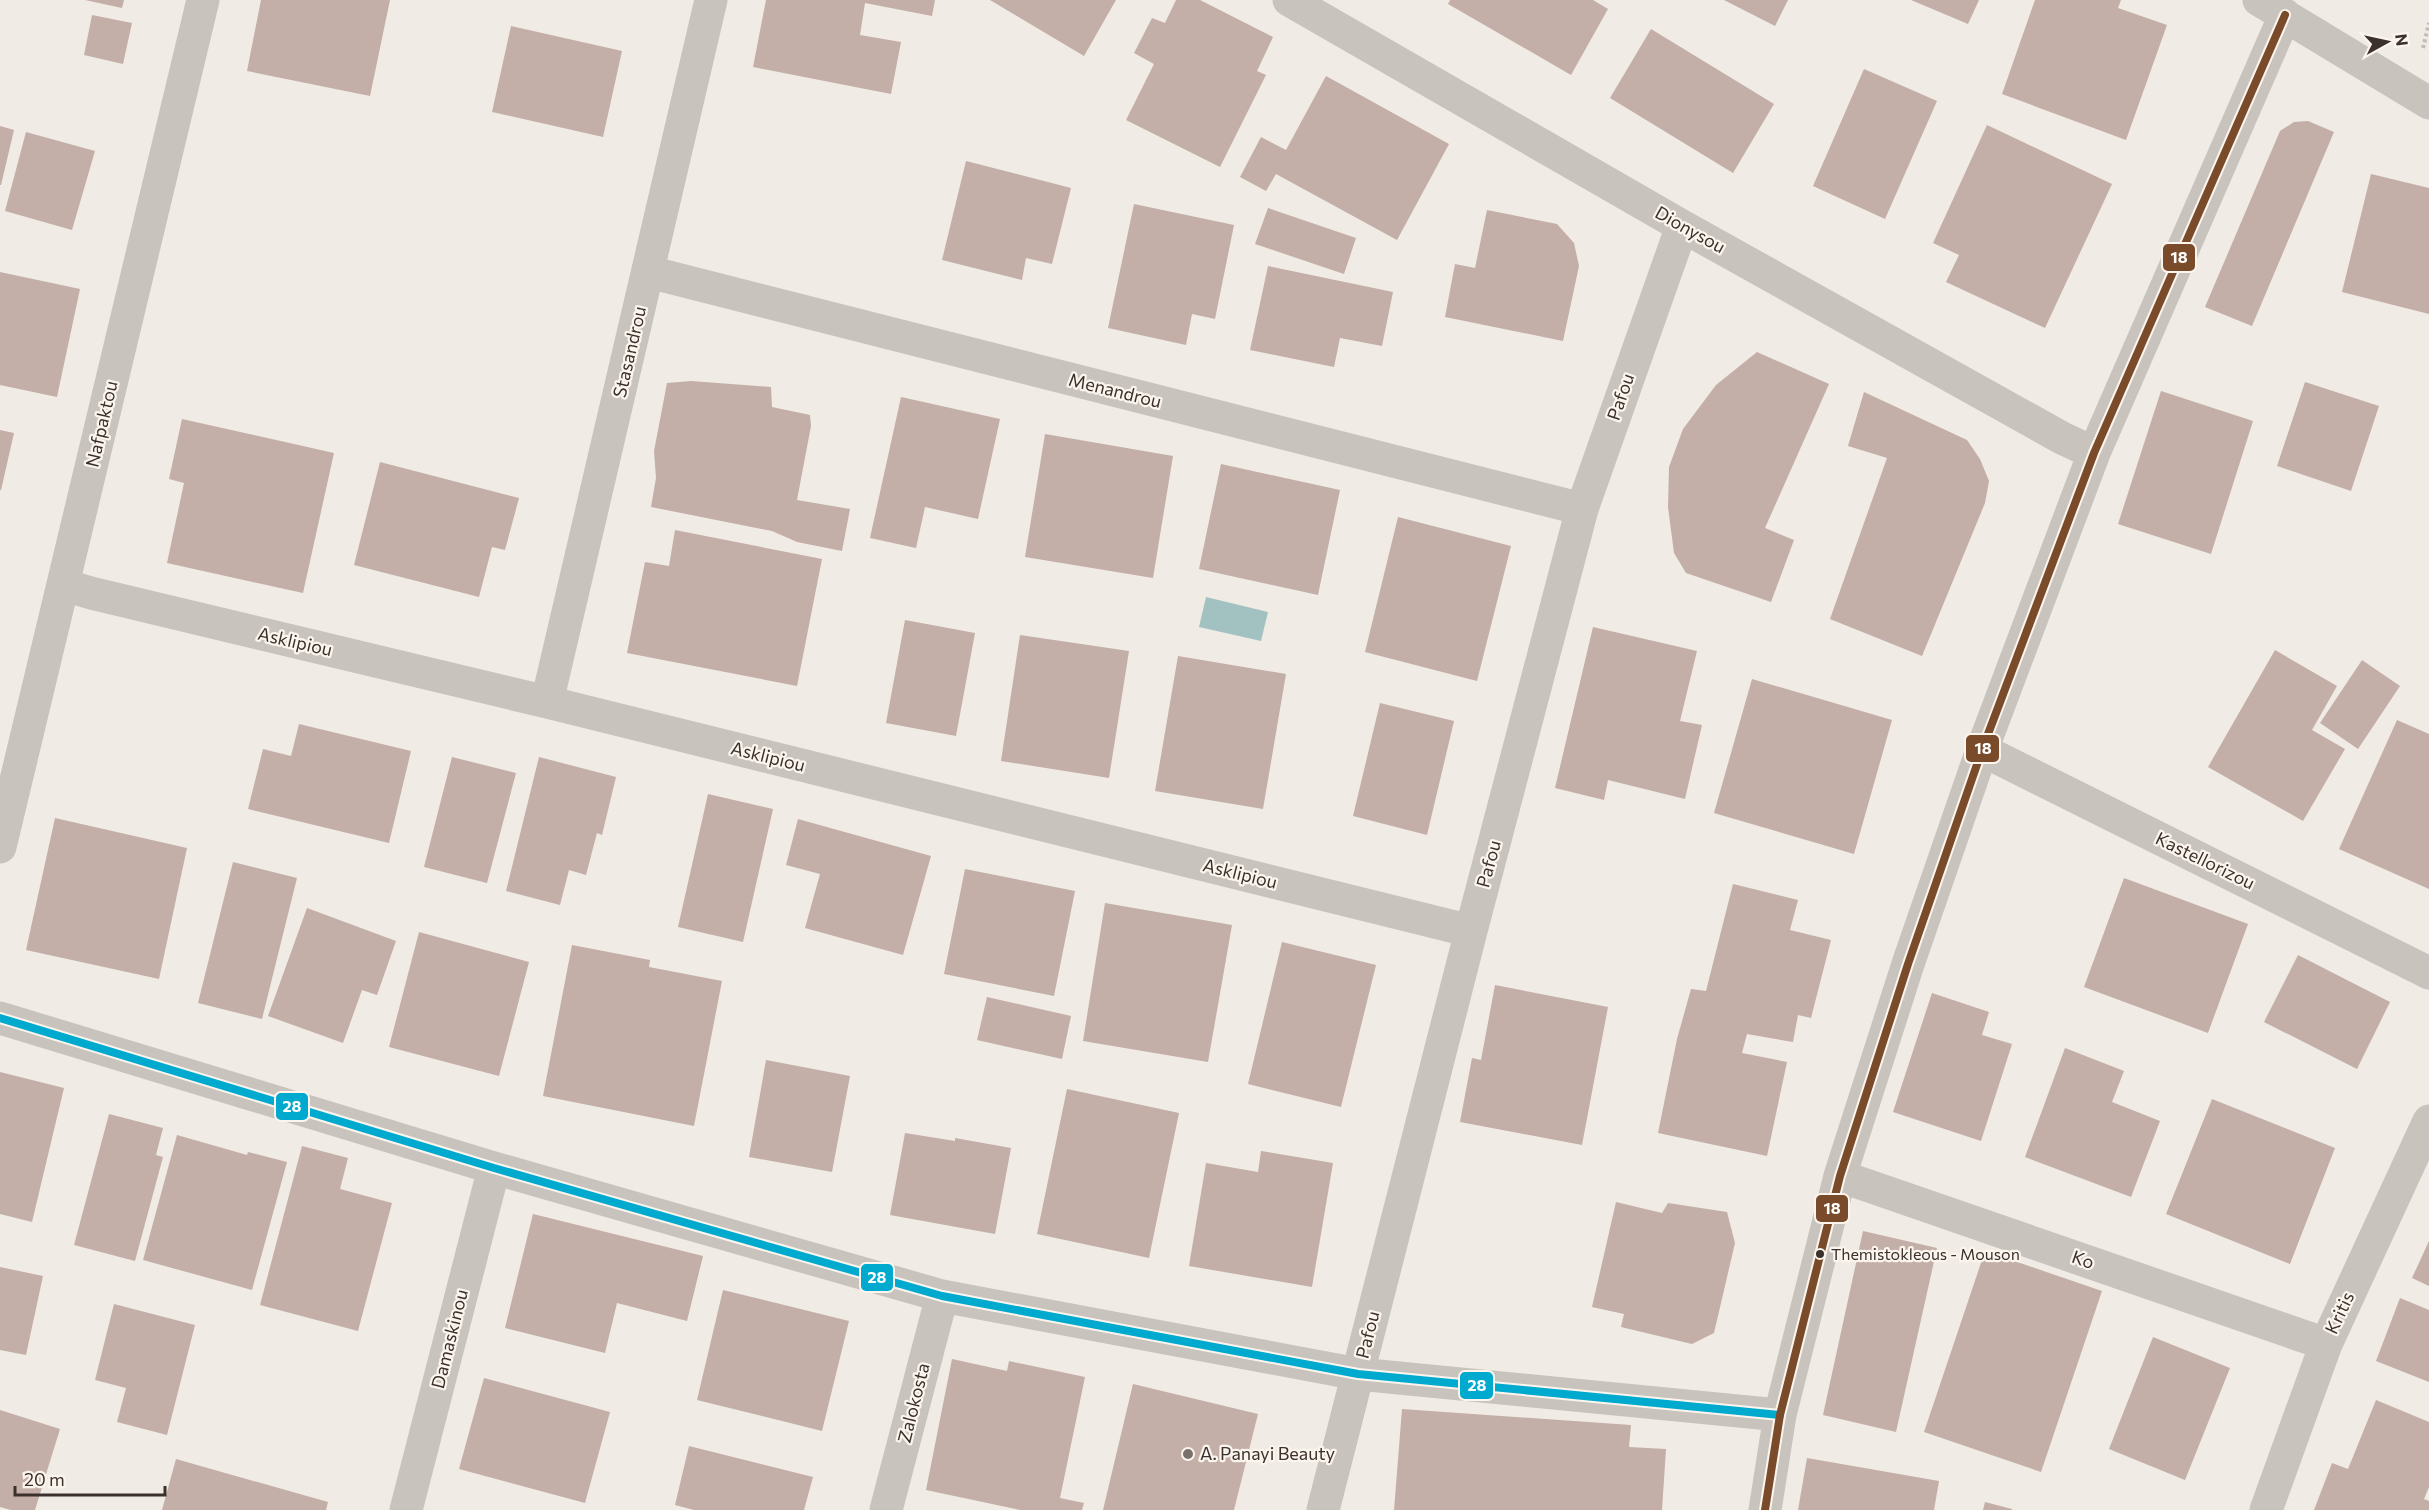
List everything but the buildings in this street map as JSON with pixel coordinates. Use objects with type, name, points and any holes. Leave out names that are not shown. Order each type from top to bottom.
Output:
[{"type":"street","name":"Nafpaktou","points":[[0,847],[203,0]]},
{"type":"street","name":"Stasandrou","points":[[547,702],[711,0]]},
{"type":"street","name":"Dionysou","points":[[1289,0],[1682,226],[2062,438],[2094,453]]},
{"type":"street","points":[[1765,1510],[1780,1415],[1840,1176],[1908,964],[1982,750],[2094,453],[2272,8],[2429,103]]},
{"type":"street","name":"Pafou","points":[[1323,1510],[1582,509],[1682,226]]},
{"type":"street","name":"Menandrou","points":[[649,272],[1582,509]]},
{"type":"street","name":"Asklipiou","points":[[64,585],[1471,931]]},
{"type":"street","name":"Kastellorizou","points":[[1982,750],[2429,973]]},
{"type":"street","points":[[0,1018],[494,1168],[942,1296],[1358,1374],[1780,1415]]},
{"type":"street","name":"Kritis","points":[[2266,1510],[2326,1344],[2429,1121]]},
{"type":"street","name":"Damaskinou","points":[[406,1510],[494,1168]]},
{"type":"street","name":"Ko","points":[[1840,1176],[2326,1344]]},
{"type":"street","name":"Zalokosta","points":[[886,1510],[942,1296]]},
{"type":"water","points":[[1206,597],[1268,612],[1261,641],[1199,627]]},
{"type":"transit line","name":"18","points":[[1765,1510],[1780,1415],[1840,1176],[1908,964],[1982,750],[2094,453],[2285,15]]},
{"type":"transit line","name":"28","points":[[0,1018],[494,1168],[942,1296],[1358,1374],[1780,1415]]},
{"type":"place","name":"Themistokleous - Mouson","points":[[1820,1254]]},
{"type":"place","name":"A. Panayi Beauty","points":[[1188,1454]]}]
